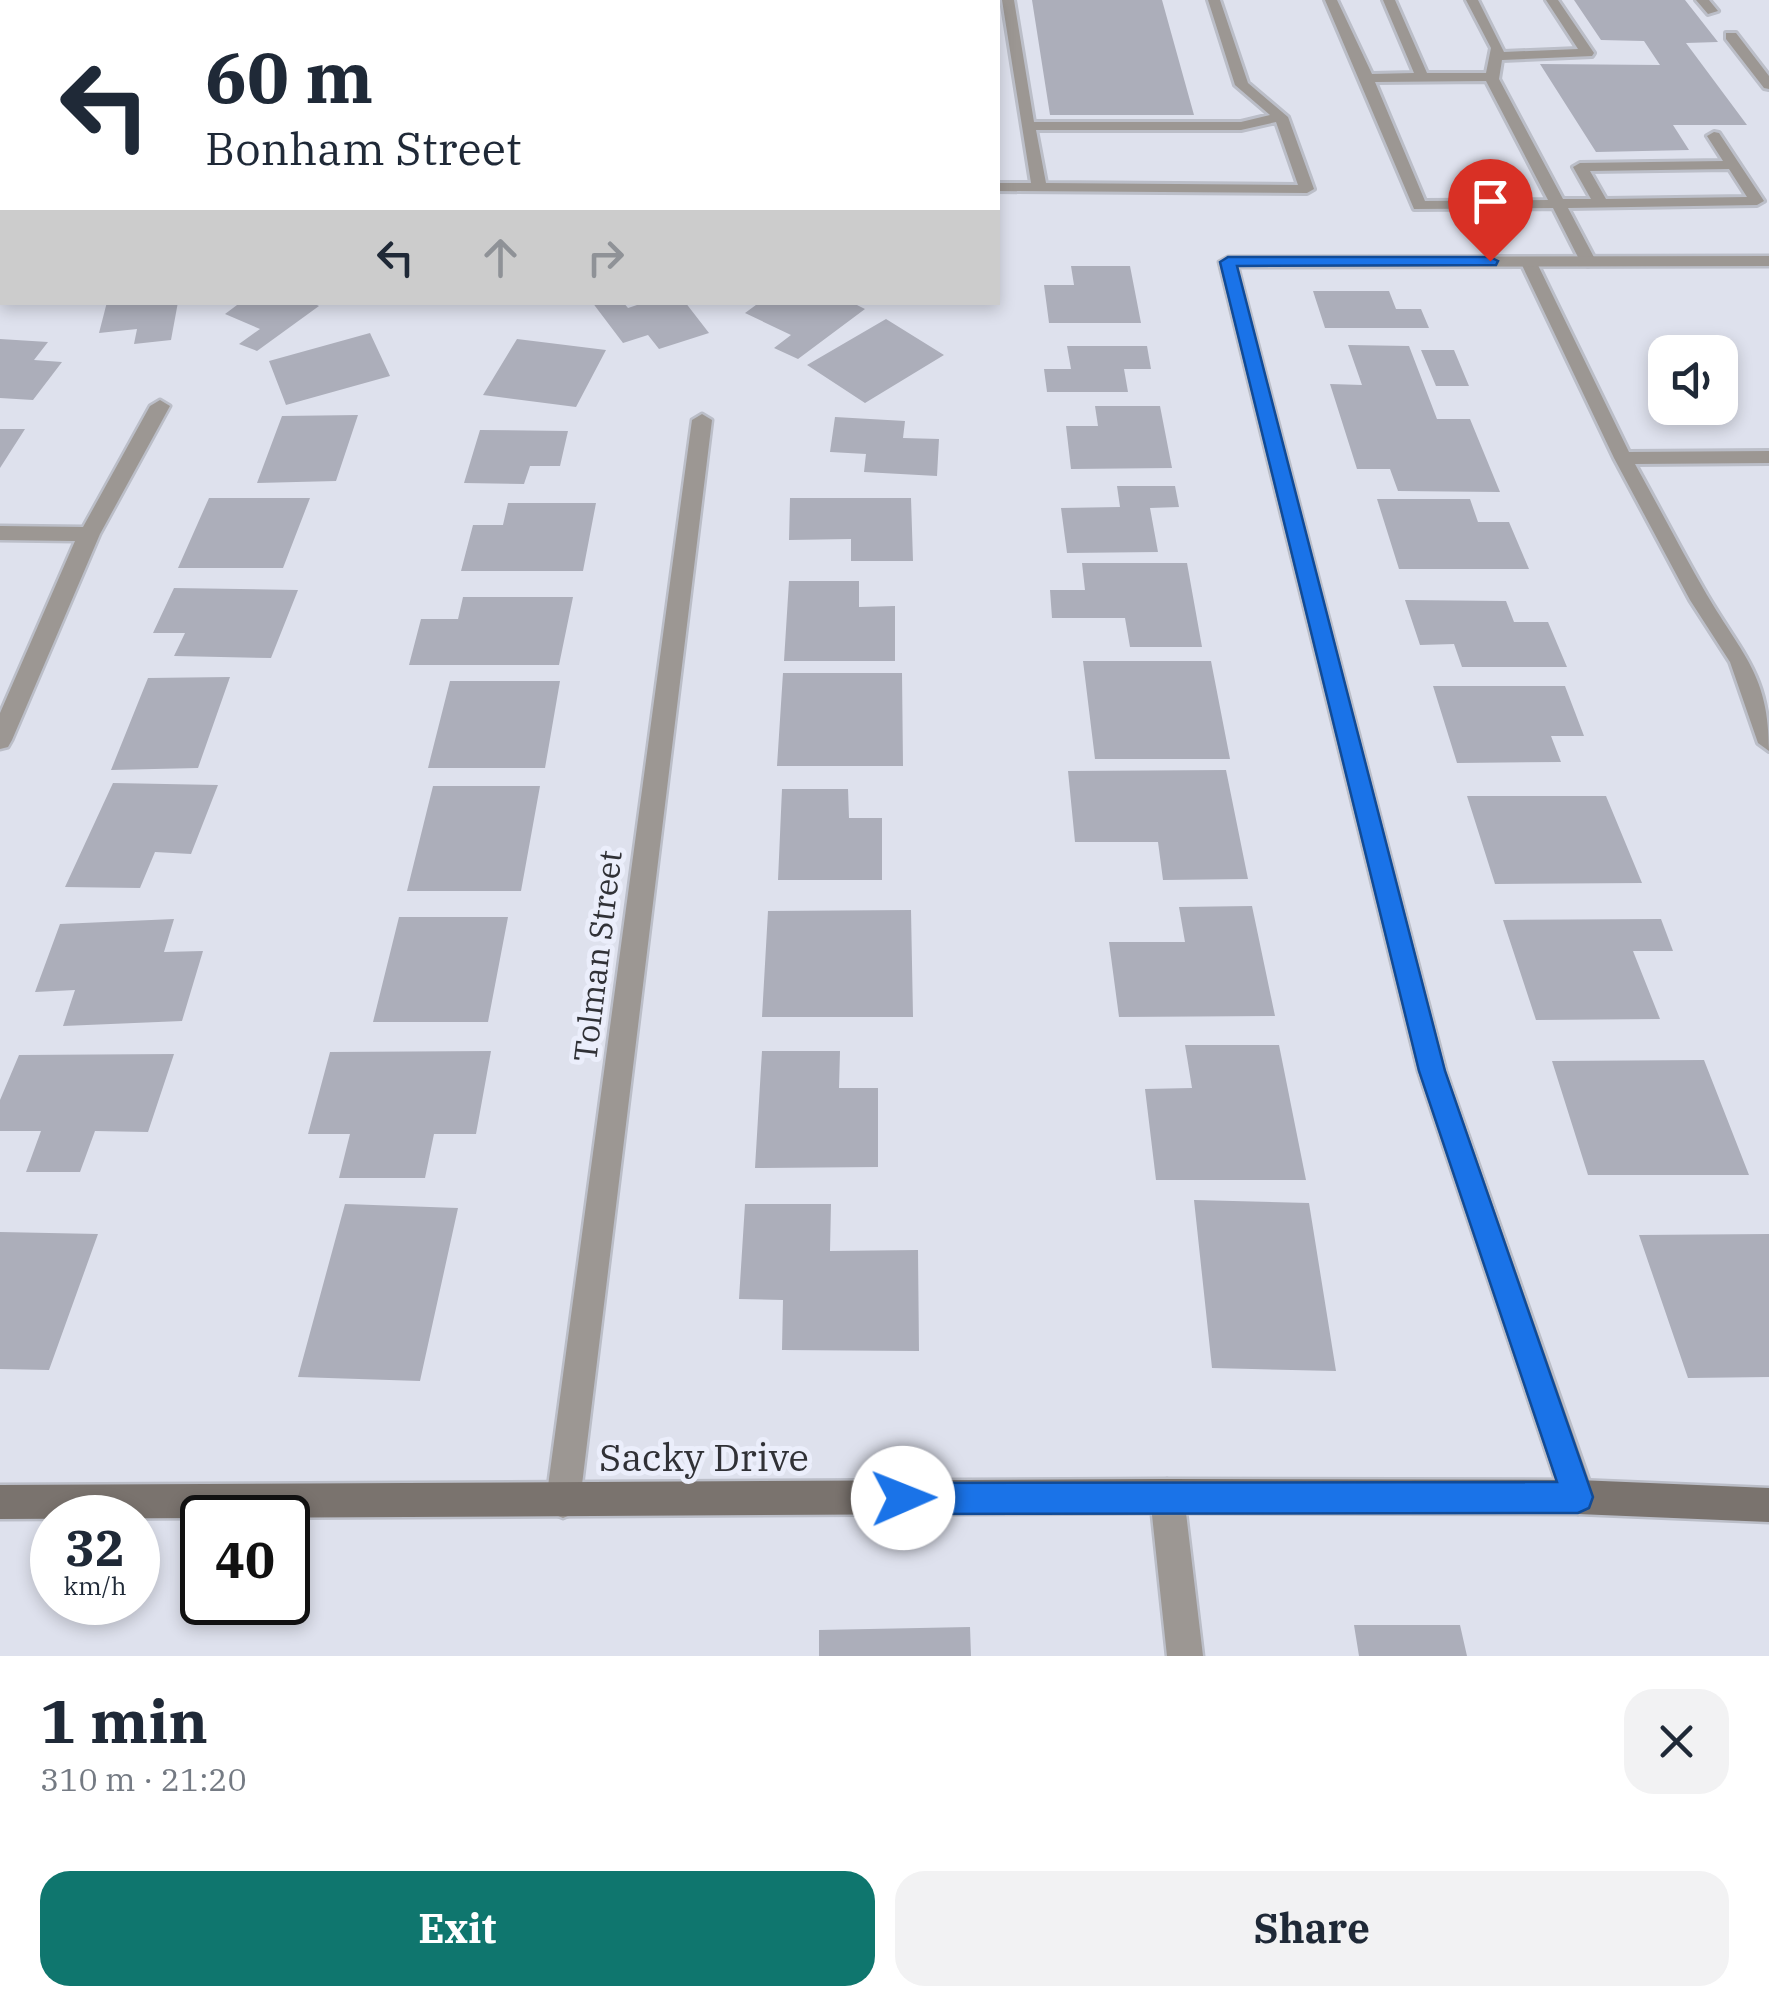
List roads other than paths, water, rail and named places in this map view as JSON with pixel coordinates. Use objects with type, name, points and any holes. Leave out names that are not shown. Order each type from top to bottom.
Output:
[{"type":"street","points":[[1578,1497],[1432,1071],[1228,262],[1769,260]]},
{"type":"street","points":[[0,740],[89,534],[160,406]]},
{"type":"street","name":"Tolman Street","points":[[563,1501],[702,420]]},
{"type":"street","points":[[0,533],[89,534]]},
{"type":"street","points":[[1167,1496],[1185,1656]]},
{"type":"street","name":"Sacky Drive","points":[[0,1502],[1167,1496],[1578,1497],[1769,1505]]},
{"type":"lane","points":[[1008,0],[1039,187]]},
{"type":"lane","points":[[1000,187],[1307,189],[1281,117],[1242,85],[1214,0]]},
{"type":"lane","points":[[1331,0],[1419,206],[1757,201],[1714,136]]},
{"type":"lane","points":[[1388,0],[1422,77]]},
{"type":"lane","points":[[1472,0],[1498,48],[1492,77],[1588,261]]},
{"type":"lane","points":[[1497,56],[1587,53],[1552,0]]},
{"type":"lane","points":[[1731,36],[1769,85]]},
{"type":"lane","points":[[1367,78],[1492,77]]},
{"type":"lane","points":[[1028,126],[1241,126],[1281,117]]},
{"type":"lane","points":[[1601,204],[1580,166],[1734,165]]},
{"type":"lane","points":[[1750,188],[1769,188]]},
{"type":"lane","points":[[1528,261],[1623,458],[1700,600],[1740,660],[1769,743]]},
{"type":"lane","points":[[1623,458],[1769,458]]}]
